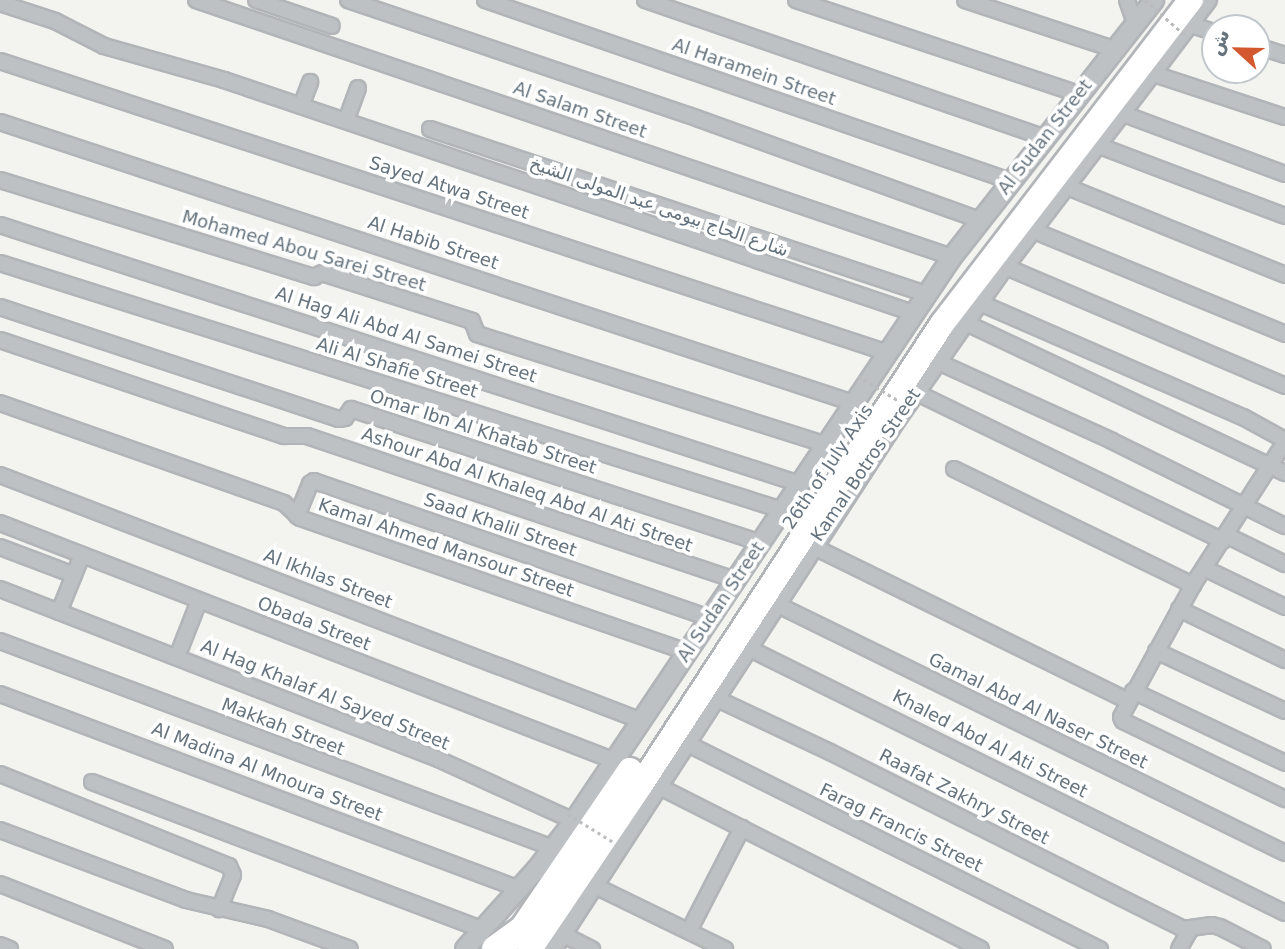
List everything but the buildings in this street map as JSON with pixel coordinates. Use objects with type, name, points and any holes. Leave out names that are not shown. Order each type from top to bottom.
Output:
[{"type":"highway","name":"26th of July Axis","points":[[519,943],[941,298],[1171,0]]},
{"type":"highway","name":"26th of July Axis","points":[[519,943],[955,305],[1188,20]]},
{"type":"highway","points":[[490,939],[519,943]]},
{"type":"street","name":"Al Salam Street","points":[[196,0],[952,257]]},
{"type":"street","points":[[256,0],[331,26]]},
{"type":"street","points":[[348,0],[688,115],[981,220]]},
{"type":"street","name":"Al Haramein Street","points":[[485,0],[1010,181]]},
{"type":"street","points":[[645,0],[1044,137]]},
{"type":"street","points":[[796,0],[1078,94]]},
{"type":"street","points":[[965,0],[1113,49]]},
{"type":"street","points":[[1127,0],[1135,23]]},
{"type":"street","name":"Al Sudan Street","points":[[465,949],[490,939],[519,890],[553,848],[571,817],[615,761],[952,257],[1154,0]]},
{"type":"street","name":"Kamal Botros Street","points":[[557,942],[907,397],[1188,20],[1207,0]]},
{"type":"street","name":"شارع الحاج بيومى عبد المولى الشيخ","points":[[0,3],[55,21],[104,46],[301,106],[913,313]]},
{"type":"street","name":"Sayed Atwa Street","points":[[0,61],[886,352]]},
{"type":"street","points":[[1151,73],[1285,117]]},
{"type":"street","points":[[301,106],[310,82]]},
{"type":"street","points":[[345,121],[358,88]]},
{"type":"street","points":[[1121,113],[1285,174]]},
{"type":"street","name":"Al Habib Street","points":[[0,122],[853,403]]},
{"type":"street","points":[[430,130],[926,294]]},
{"type":"street","points":[[1097,145],[1285,216]]},
{"type":"street","name":"Mohamed Abou Sarei Street","points":[[0,180],[314,277],[323,272],[474,321],[477,334],[826,445]]},
{"type":"street","points":[[1065,186],[1285,275]]},
{"type":"street","name":"Al Hag Ali Abd Al Samei Street","points":[[0,225],[800,484]]},
{"type":"street","points":[[1032,230],[1285,334]]},
{"type":"street","name":"Ali Al Shafie Street","points":[[0,263],[782,510]]},
{"type":"street","points":[[1004,266],[1285,386]]},
{"type":"street","points":[[978,302],[1243,417],[1285,441],[1193,585],[1121,715],[1123,722],[1285,799]]},
{"type":"street","name":"Omar Ibn Al Khatab Street","points":[[0,307],[340,419],[345,418],[351,409],[760,543]]},
{"type":"street","points":[[964,322],[1285,473]]},
{"type":"street","name":"Ashour Abd Al Khaleq Abd Al Ati Street","points":[[0,340],[288,437],[307,436],[736,580]]},
{"type":"street","points":[[936,361],[1112,441],[1285,526]]},
{"type":"street","points":[[907,397],[1285,564]]},
{"type":"street","name":"Kamal Ahmed Mansour Street","points":[[0,403],[284,503],[297,516],[688,652]]},
{"type":"street","points":[[954,469],[1193,585]]},
{"type":"street","name":"Al Ikhlas Street","points":[[0,475],[642,720]]},
{"type":"street","name":"Saad Khalil Street","points":[[297,516],[310,484],[314,481],[710,618]]},
{"type":"street","name":"Obada Street","points":[[0,523],[615,761]]},
{"type":"street","points":[[812,546],[1131,696],[1285,764]]},
{"type":"street","points":[[0,547],[74,575]]},
{"type":"street","points":[[59,612],[82,555]]},
{"type":"street","points":[[1204,568],[1285,607]]},
{"type":"street","name":"Al Hag Khalaf Al Sayed Street","points":[[0,589],[438,759],[571,817]]},
{"type":"street","points":[[177,657],[199,601]]},
{"type":"street","name":"Gamal Abd Al Naser Street","points":[[775,603],[1285,853]]},
{"type":"street","points":[[1179,609],[1285,660]]},
{"type":"street","name":"Makkah Street","points":[[0,641],[553,848]]},
{"type":"street","name":"Khaled Abd Al Ati Street","points":[[746,647],[1285,913]]},
{"type":"street","points":[[1156,651],[1285,711]]},
{"type":"street","name":"Al Madina Al Mnoura Street","points":[[0,694],[519,890]]},
{"type":"street","name":"Raafat Zakhry Street","points":[[713,697],[1193,929]]},
{"type":"street","name":"Farag Francis Street","points":[[684,742],[1100,949]]},
{"type":"street","points":[[0,774],[229,866],[233,875],[219,909]]},
{"type":"street","points":[[92,782],[490,939]]},
{"type":"street","points":[[656,785],[965,945],[981,949]]},
{"type":"street","points":[[689,931],[742,828]]},
{"type":"street","points":[[0,830],[174,896],[268,919],[350,949]]},
{"type":"street","points":[[0,884],[165,949]]},
{"type":"street","points":[[593,885],[725,949]]},
{"type":"street","points":[[1179,949],[1193,929],[1212,925],[1263,949]]},
{"type":"street","points":[[557,942],[592,949]]},
{"type":"street","points":[[0,945],[10,949]]},
{"type":"path","points":[[1145,0],[1188,20]]},
{"type":"path","points":[[858,376],[907,397]]},
{"type":"path","points":[[571,817],[615,843]]}]
